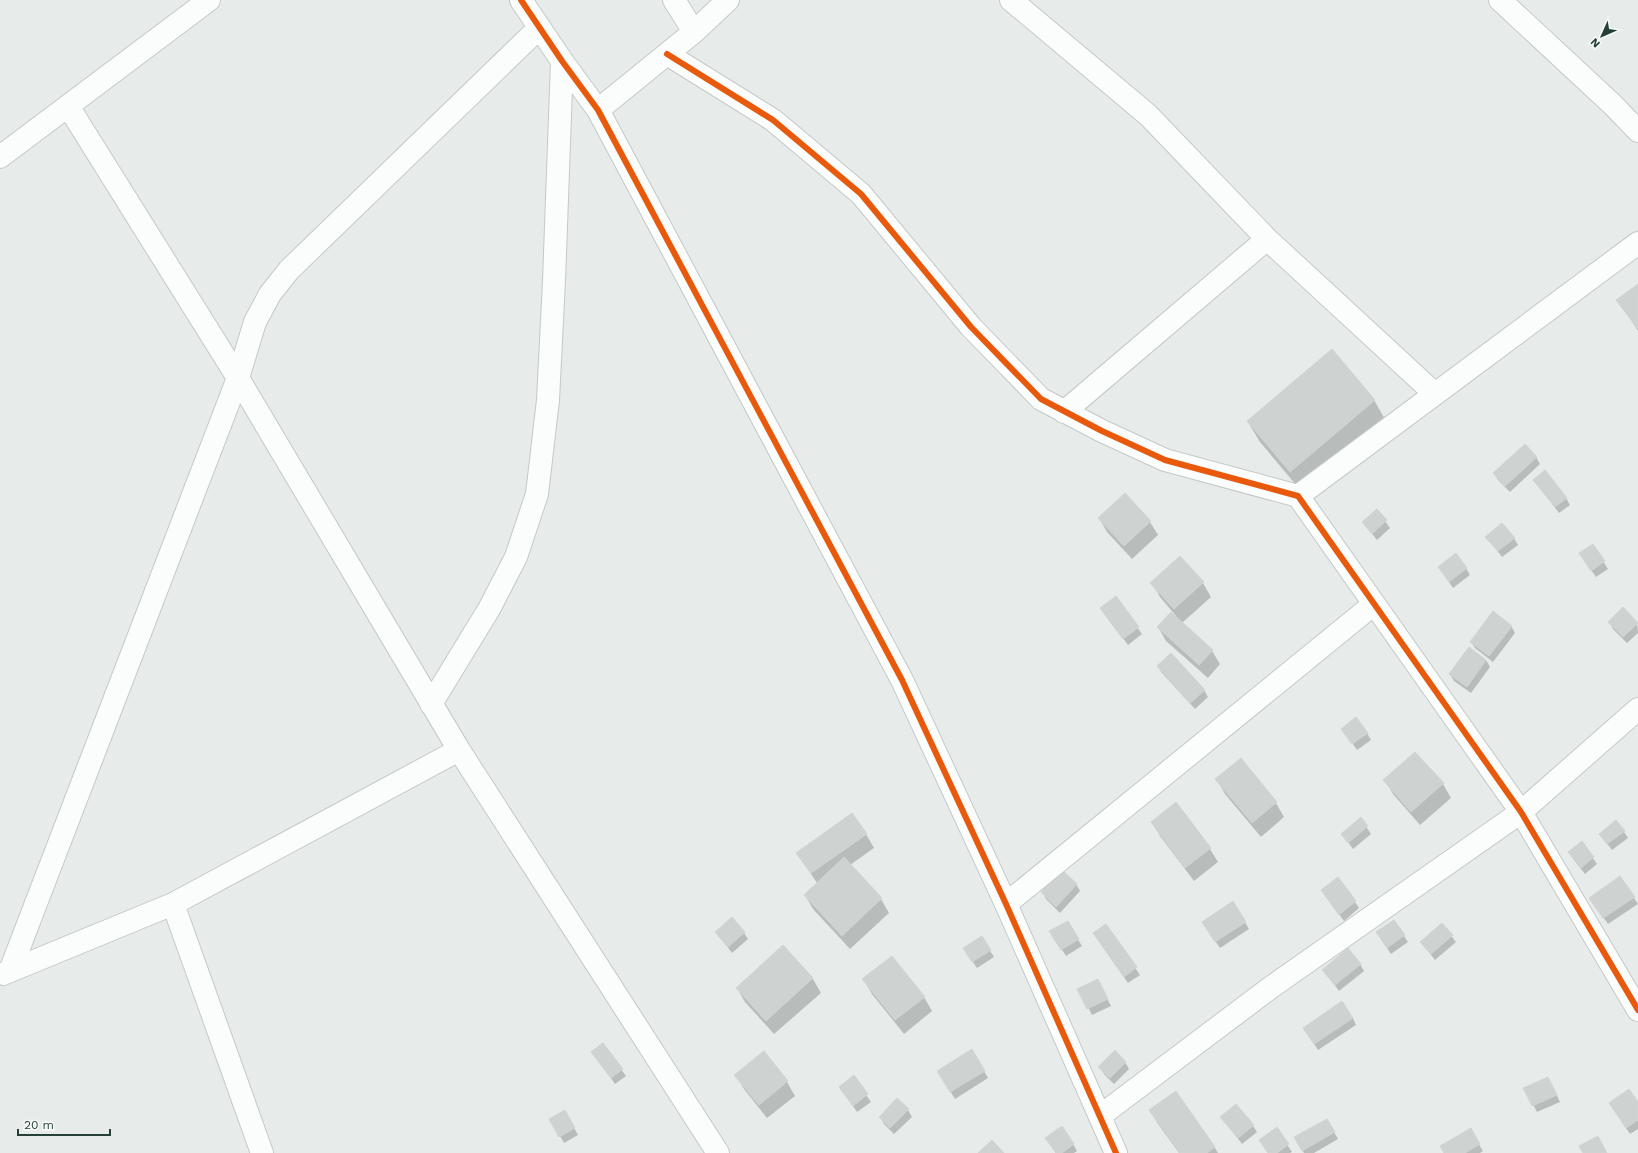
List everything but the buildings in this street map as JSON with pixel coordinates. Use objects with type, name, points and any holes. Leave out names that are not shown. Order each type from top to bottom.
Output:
[{"type":"street","points":[[0,157],[209,0]]},
{"type":"street","points":[[521,0],[562,61],[598,110],[902,680],[1006,904],[1116,1153]]},
{"type":"street","points":[[674,0],[694,32]]},
{"type":"street","points":[[598,110],[694,32],[728,0]]},
{"type":"street","points":[[1011,0],[1148,114],[1267,239],[1434,393]]},
{"type":"street","points":[[1500,0],[1613,105],[1638,131]]},
{"type":"street","points":[[5,973],[238,378],[255,322],[270,294],[289,270],[539,28]]},
{"type":"street","points":[[667,54],[773,120],[861,194],[971,327],[1041,399],[1102,431],[1165,460],[1298,496],[1521,812],[1638,1010]]},
{"type":"street","points":[[431,704],[489,609],[516,557],[537,494],[549,384],[562,61]]},
{"type":"street","points":[[68,106],[238,378],[459,750],[718,1153]]},
{"type":"street","points":[[1064,412],[1267,239]]},
{"type":"street","points":[[1298,496],[1434,393],[1638,243]]},
{"type":"street","points":[[1006,904],[1374,604]]},
{"type":"street","points":[[1100,1116],[1270,988],[1521,812],[1638,709]]},
{"type":"street","points":[[5,973],[173,904],[459,750]]},
{"type":"street","points":[[173,904],[262,1153]]},
{"type":"cycle path","points":[[521,0],[562,61],[598,110],[902,680],[1006,904],[1116,1153]]},
{"type":"cycle path","points":[[667,54],[773,120],[861,194],[971,327],[1041,399],[1102,431],[1165,460],[1298,496],[1521,812],[1638,1010]]}]
